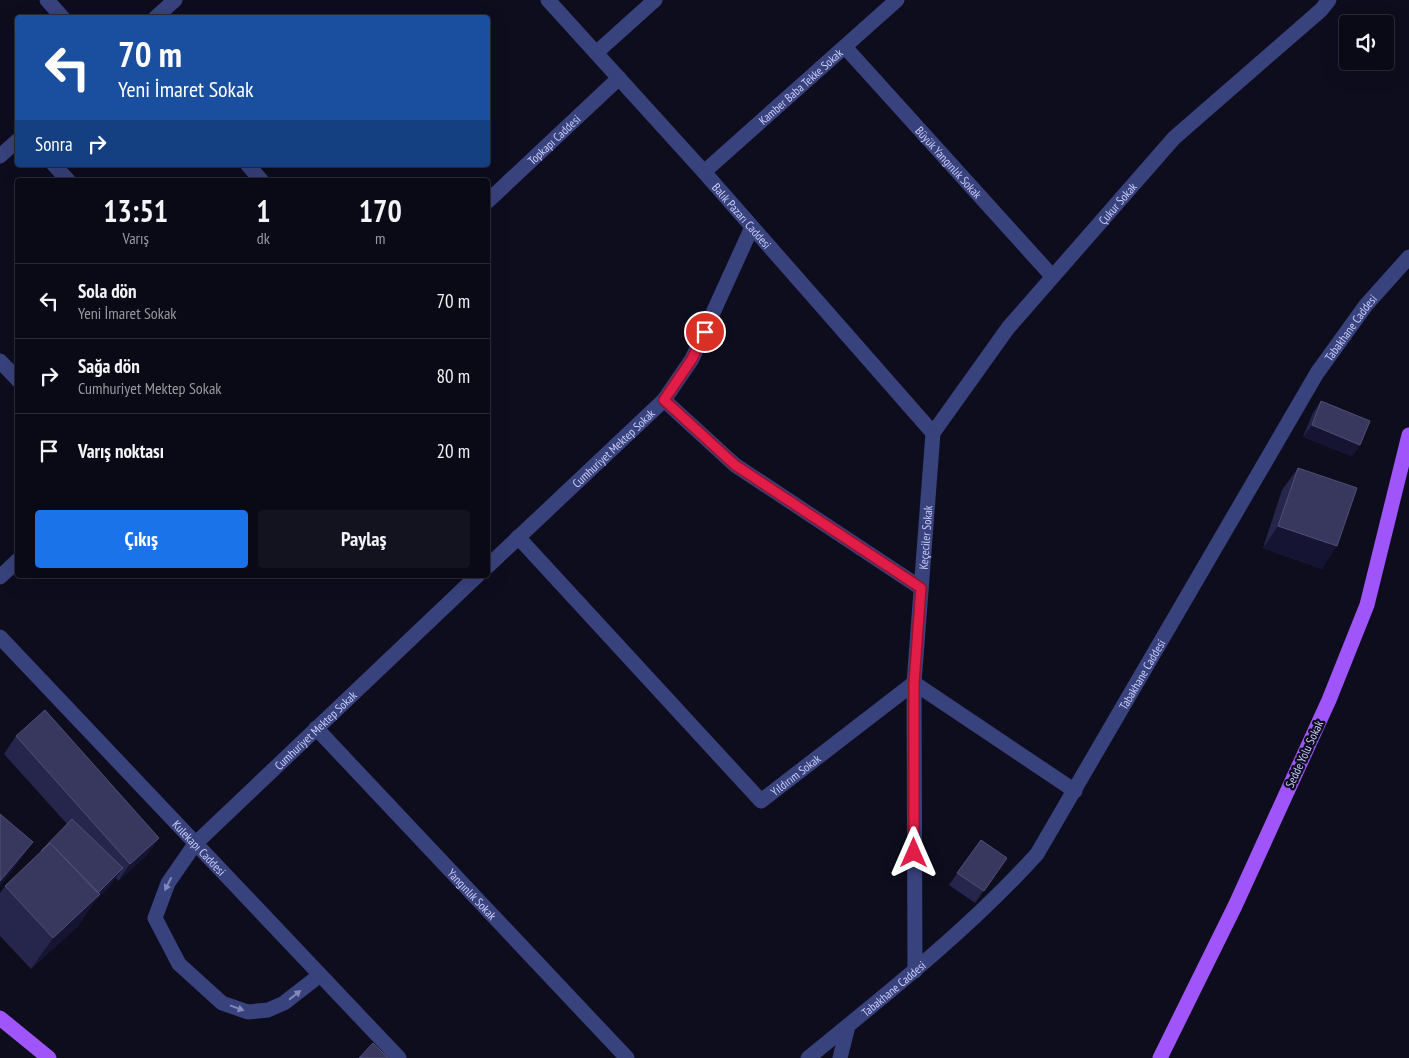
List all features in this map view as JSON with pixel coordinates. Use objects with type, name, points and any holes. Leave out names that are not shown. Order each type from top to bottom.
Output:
[{"type":"main road","name":"Sedde Yolu Sokak","points":[[1160,1058],[1235,906],[1329,700],[1367,604],[1409,435]]},
{"type":"main road","points":[[0,1018],[49,1058]]},
{"type":"street","points":[[47,0],[60,15]]},
{"type":"street","points":[[158,15],[176,0]]},
{"type":"street","name":"Balık Pazarı Caddesi","points":[[548,0],[704,172],[933,433]]},
{"type":"street","points":[[597,52],[655,0]]},
{"type":"street","name":"Kamber Baba Tekke Sokak","points":[[704,172],[897,0]]},
{"type":"street","name":"Çukur Sokak","points":[[933,433],[1008,328],[1174,138],[1315,16],[1329,0]]},
{"type":"street","name":"Büyük Yangınlık Sokak","points":[[845,47],[1052,276]]},
{"type":"street","name":"Topkapı Caddesi","points":[[490,199],[619,78]]},
{"type":"street","points":[[0,156],[15,143]]},
{"type":"street","points":[[56,167],[66,178]]},
{"type":"street","points":[[250,167],[259,178]]},
{"type":"street","name":"Cumhuriyet Mektep Sokak","points":[[490,564],[664,400],[692,359],[752,228]]},
{"type":"street","name":"Tabakhane Caddesi","points":[[848,1026],[1001,894],[1037,854],[1316,373],[1366,305],[1409,257]]},
{"type":"street","points":[[0,361],[15,377]]},
{"type":"street","points":[[664,400],[735,465],[921,588]]},
{"type":"street","name":"Keçeciler Sokak","points":[[914,971],[914,683],[933,433]]},
{"type":"street","name":"Yıldırım Sokak","points":[[518,537],[761,801],[914,683]]},
{"type":"street","points":[[0,577],[15,563]]},
{"type":"street","name":"Cumhuriyet Mektep Sokak","points":[[320,975],[284,1003],[268,1010],[248,1012],[222,1002],[179,964],[155,918],[168,882],[195,844],[475,578]]},
{"type":"street","name":"Kulekapı Caddesi","points":[[0,637],[399,1058]]},
{"type":"street","points":[[914,683],[1075,791]]},
{"type":"street","name":"Yangınlık Sokak","points":[[316,728],[627,1058]]},
{"type":"street","points":[[808,1058],[848,1026]]},
{"type":"street","points":[[840,1058],[848,1026]]},
{"type":"building","points":[[1321,401],[1370,421],[1360,445],[1312,425]]},
{"type":"building","points":[[1298,468],[1357,488],[1337,546],[1278,526]]},
{"type":"building","points":[[45,710],[159,838],[130,864],[16,736]]},
{"type":"building","points":[[0,814],[33,842],[0,881]]},
{"type":"building","points":[[72,819],[123,868],[98,893],[50,843],[41,851]]},
{"type":"building","points":[[981,840],[1007,858],[984,891],[957,873]]},
{"type":"building","points":[[50,843],[100,894],[53,938],[5,886]]},
{"type":"building","points":[[373,1043],[388,1058],[359,1058]]},
{"type":"route","points":[[705,332],[692,359],[664,400],[735,465],[921,588],[914,683],[914,853]]}]
